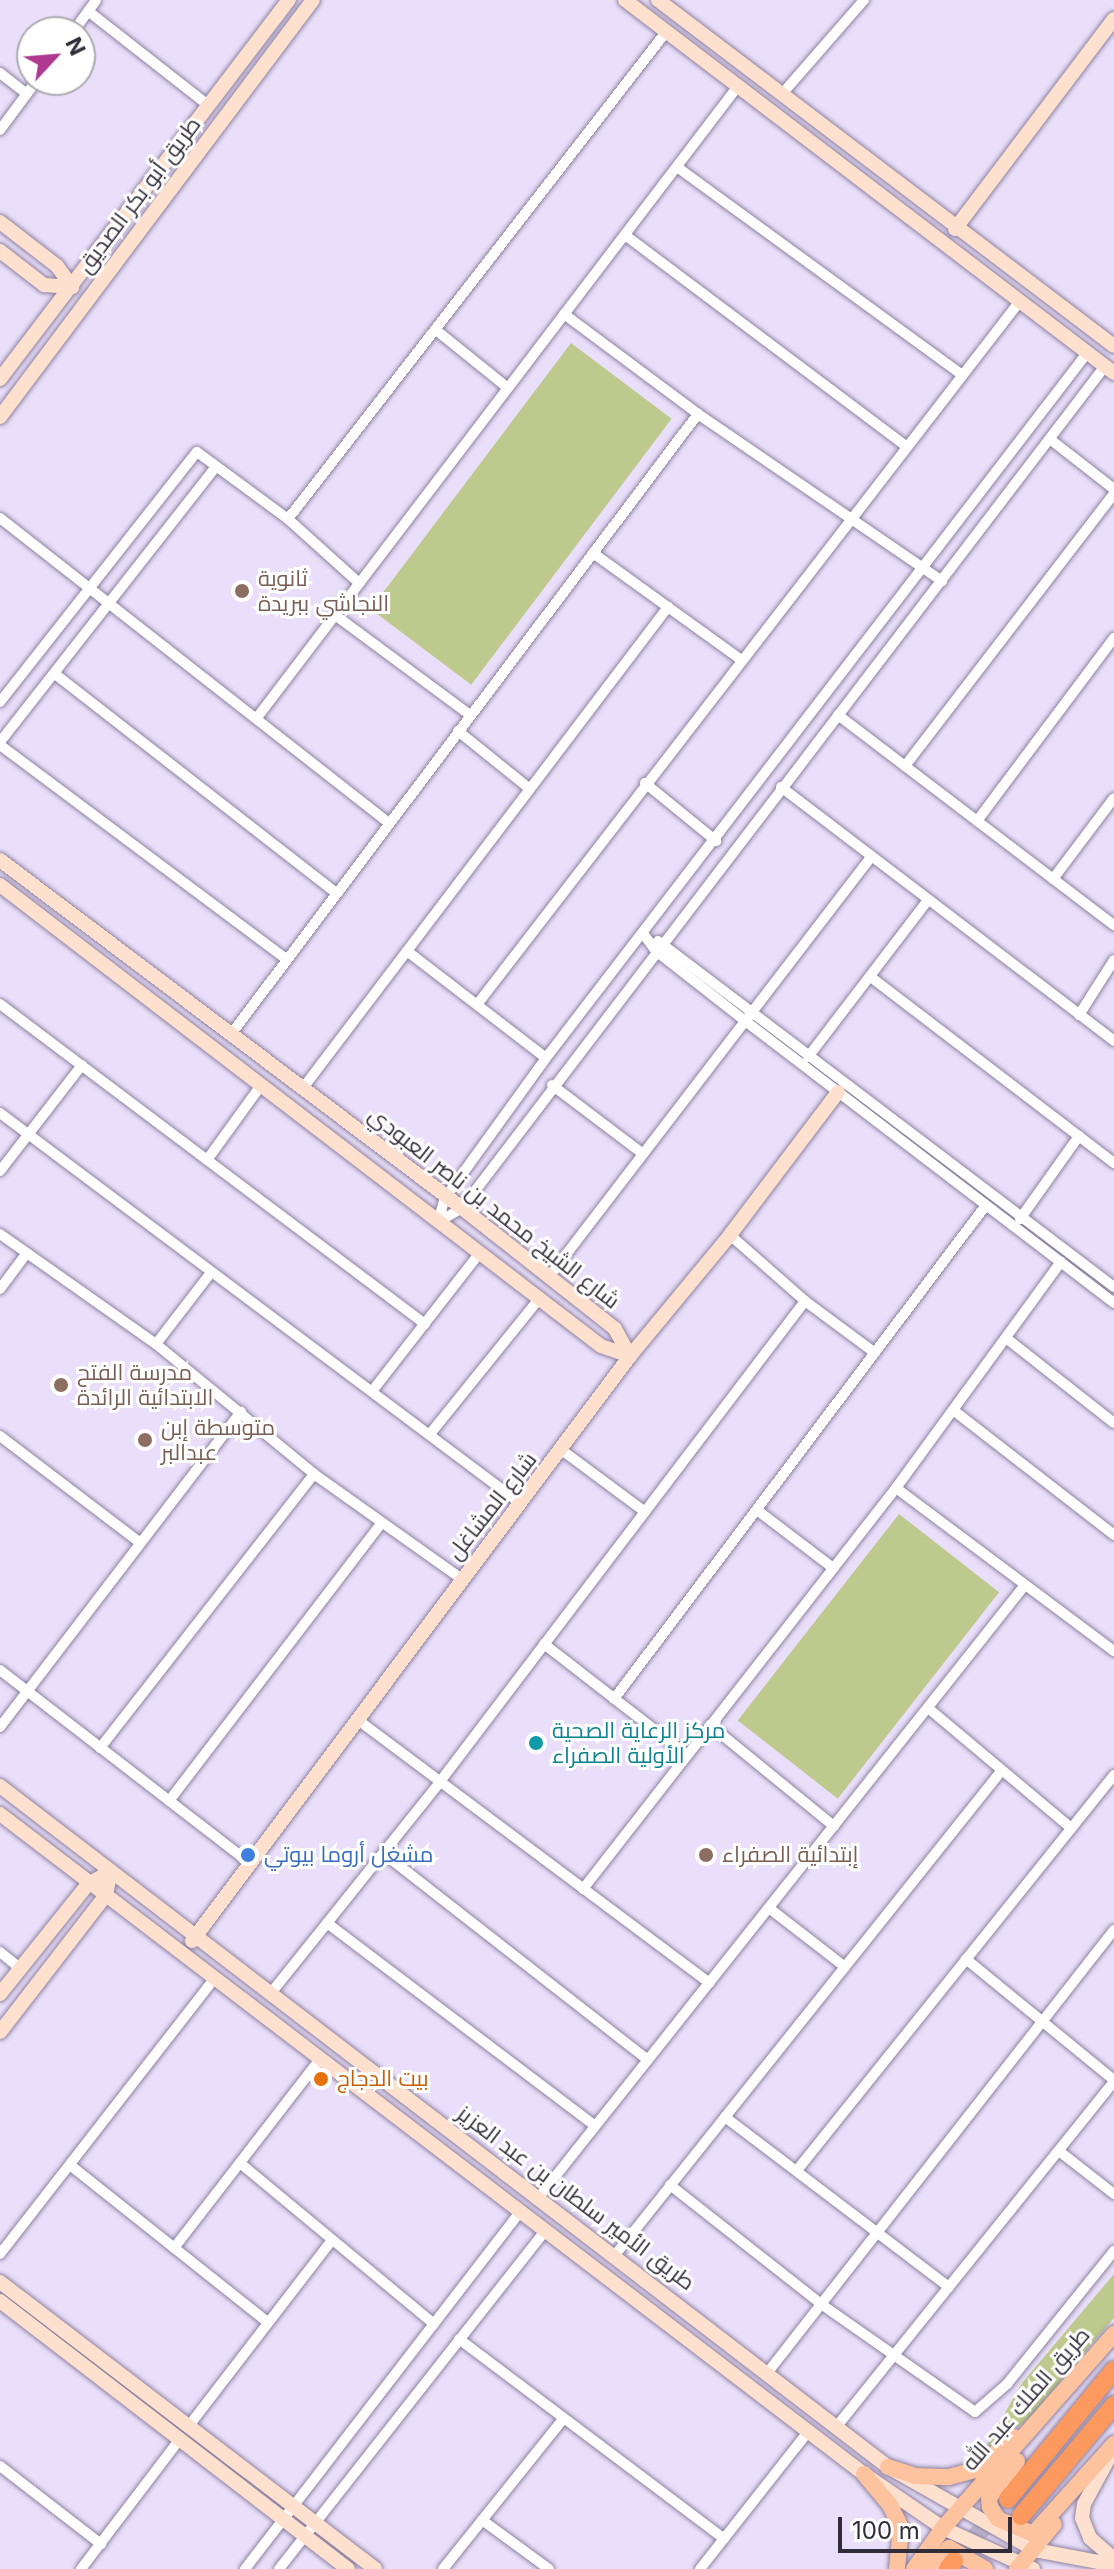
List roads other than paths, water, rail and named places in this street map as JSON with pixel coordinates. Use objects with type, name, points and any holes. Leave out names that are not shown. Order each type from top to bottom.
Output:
[{"type":"highway","points":[[1008,2499],[1114,2370]]},
{"type":"highway","points":[[1021,2516],[1114,2405]]},
{"type":"main road","name":"طريق الملك عبد الله","points":[[914,2569],[943,2528],[1114,2334]]},
{"type":"main road","points":[[1058,2400],[989,2498],[998,2519],[1033,2534],[1114,2446]]},
{"type":"main road","points":[[888,2467],[932,2478],[975,2470],[1058,2400]]},
{"type":"main road","points":[[1023,2568],[1114,2446]]},
{"type":"main road","points":[[864,2474],[890,2505],[901,2528],[897,2569]]},
{"type":"main road","points":[[929,2569],[949,2548],[985,2569]]},
{"type":"street","points":[[84,16],[96,0]]},
{"type":"street","name":"طريق أبو بكر الصديق","points":[[0,379],[289,0]]},
{"type":"street","name":"طريق أبو بكر الصديق","points":[[0,417],[313,0]]},
{"type":"street","points":[[625,0],[1110,370]]},
{"type":"street","points":[[658,0],[955,229],[1111,344]]},
{"type":"street","points":[[782,94],[864,0]]},
{"type":"street","points":[[88,11],[209,106]]},
{"type":"street","points":[[955,229],[1114,19]]},
{"type":"street","points":[[288,519],[666,32]]},
{"type":"street","points":[[0,73],[16,85]]},
{"type":"street","points":[[259,715],[738,86]]},
{"type":"street","points":[[0,130],[26,96]]},
{"type":"street","points":[[677,167],[961,374]]},
{"type":"street","points":[[0,222],[57,266],[72,287]]},
{"type":"street","points":[[625,235],[905,445]]},
{"type":"street","points":[[0,251],[44,285],[72,287]]},
{"type":"street","points":[[479,1002],[850,516],[1020,301]]},
{"type":"street","points":[[564,314],[698,414],[942,581]]},
{"type":"street","points":[[436,330],[508,388]]},
{"type":"street","points":[[438,1222],[445,1198],[546,1058],[645,936],[1087,353],[1111,344]]},
{"type":"street","points":[[438,1222],[462,1208],[552,1085],[781,787],[1051,440],[1110,370],[1111,344]]},
{"type":"street","points":[[232,1033],[698,414]]},
{"type":"street","points":[[905,766],[1114,491],[1051,440]]},
{"type":"street","points":[[0,702],[197,452],[288,519],[359,583]]},
{"type":"street","points":[[215,468],[112,604],[0,743],[286,959]]},
{"type":"street","points":[[0,518],[259,715],[389,823]]},
{"type":"street","points":[[593,553],[740,659]]},
{"type":"street","points":[[303,1088],[668,607]]},
{"type":"street","points":[[335,615],[470,715]]},
{"type":"street","points":[[977,821],[1114,638]]},
{"type":"street","points":[[55,674],[336,893]]},
{"type":"street","points":[[838,715],[1114,925]]},
{"type":"street","points":[[458,731],[530,789]]},
{"type":"street","points":[[645,783],[716,841]]},
{"type":"street","points":[[781,787],[1114,1041]]},
{"type":"street","points":[[1053,879],[1114,798]]},
{"type":"street","points":[[548,1278],[871,857]]},
{"type":"street","name":"شارع الشيخ محمد بن ناصر العبودي","points":[[0,860],[462,1208],[615,1329],[630,1356]]},
{"type":"street","name":"شارع الشيخ محمد بن ناصر العبودي","points":[[0,885],[601,1346],[630,1356]]},
{"type":"street","points":[[802,1065],[872,978],[928,900]]},
{"type":"street","points":[[645,936],[752,1009],[1114,1287]]},
{"type":"street","points":[[660,947],[744,1020],[1114,1303]]},
{"type":"street","points":[[407,951],[479,1002],[546,1058]]},
{"type":"street","points":[[1079,1015],[1114,960]]},
{"type":"street","points":[[872,978],[1114,1163]]},
{"type":"street","points":[[0,1004],[425,1324]]},
{"type":"street","points":[[0,1171],[82,1065]]},
{"type":"street","points":[[207,1160],[262,1084]]},
{"type":"street","points":[[552,1085],[642,1153]]},
{"type":"street","name":"شارع المشاغل","points":[[184,1950],[520,1503],[563,1451],[630,1356],[730,1235],[838,1092]]},
{"type":"street","points":[[0,1113],[210,1274],[373,1390],[520,1503]]},
{"type":"street","points":[[1015,1227],[1079,1136]]},
{"type":"street","points":[[614,1699],[986,1205]]},
{"type":"street","points":[[0,1234],[156,1344],[314,1474],[463,1580]]},
{"type":"street","points":[[730,1235],[805,1301],[875,1353]]},
{"type":"street","points":[[0,1289],[26,1254]]},
{"type":"street","points":[[373,1390],[479,1254]]},
{"type":"street","points":[[583,1889],[896,1488],[1061,1262]]},
{"type":"street","points":[[156,1344],[210,1274]]},
{"type":"street","points":[[430,1434],[539,1299]]},
{"type":"street","points":[[271,1993],[439,1783],[805,1301]]},
{"type":"street","points":[[1006,1338],[1114,1423]]},
{"type":"street","points":[[953,1410],[1114,1535]]},
{"type":"street","points":[[0,1727],[241,1412]]},
{"type":"street","points":[[1,1439],[139,1542]]},
{"type":"street","points":[[563,1451],[645,1512]]},
{"type":"street","points":[[100,1748],[314,1474]]},
{"type":"street","points":[[896,1488],[1114,1651]]},
{"type":"street","points":[[757,1510],[833,1568]]},
{"type":"street","points":[[169,1801],[381,1524]]},
{"type":"street","points":[[539,2197],[1025,1585]]},
{"type":"street","points":[[544,1644],[687,1755]]},
{"type":"street","points":[[0,1670],[248,1862]]},
{"type":"street","points":[[928,1708],[1071,1828]]},
{"type":"street","points":[[358,1720],[709,1983]]},
{"type":"street","points":[[710,1725],[834,1826]]},
{"type":"street","points":[[615,2255],[1002,1770]]},
{"type":"street","points":[[798,2169],[1114,1775]]},
{"type":"street","name":"طريق الأمير سلطان بن عبد العزيز","points":[[0,1786],[888,2467],[959,2512],[1035,2550],[1114,2565]]},
{"type":"street","name":"طريق الأمير سلطان بن عبد العزيز","points":[[0,1814],[88,1884],[184,1950],[807,2433],[943,2528],[1023,2568]]},
{"type":"street","points":[[383,1853],[648,2060]]},
{"type":"street","points":[[0,1994],[88,1884],[111,1871]]},
{"type":"street","points":[[0,2032],[106,1895],[111,1871]]},
{"type":"street","points":[[769,1908],[845,1967]]},
{"type":"street","points":[[327,1923],[595,2126]]},
{"type":"street","points":[[768,2372],[1114,1930]]},
{"type":"street","points":[[0,1952],[20,1968]]},
{"type":"street","points":[[837,2426],[1114,2081],[1040,2025],[966,1959]]},
{"type":"street","points":[[0,2254],[216,1977]]},
{"type":"street","points":[[174,2248],[321,2058]]},
{"type":"street","points":[[725,2117],[798,2169],[876,2234],[949,2287]]},
{"type":"street","points":[[1059,2151],[1114,2194]]},
{"type":"street","points":[[240,2163],[434,2324]]},
{"type":"street","points":[[70,2165],[266,2321]]},
{"type":"street","points":[[670,2185],[821,2304],[975,2412],[1007,2384],[1114,2251]]},
{"type":"street","points":[[245,2569],[520,2212]]},
{"type":"street","points":[[279,2569],[545,2231]]},
{"type":"street","points":[[81,2569],[266,2321],[332,2240]]},
{"type":"street","points":[[0,2282],[288,2514],[314,2524],[375,2569]]},
{"type":"street","points":[[0,2301],[184,2433]]},
{"type":"street","points":[[459,2339],[724,2539]]},
{"type":"street","points":[[443,2569],[564,2418]]},
{"type":"street","points":[[700,2569],[807,2433]]},
{"type":"street","points":[[1114,2446],[1084,2504],[1082,2518],[1090,2538],[1114,2559]]},
{"type":"street","points":[[0,2466],[101,2544]]},
{"type":"street","points":[[288,2514],[304,2537],[348,2569]]},
{"type":"street","points":[[482,2520],[549,2569]]},
{"type":"tunnel","points":[[954,2561],[998,2511]]},
{"type":"place","name":"ثانوية النجاشي ببريدة","points":[[242,591]]},
{"type":"place","name":"مدرسة الفتح الابتدائية الرائدة","points":[[61,1385]]},
{"type":"place","name":"متوسطة إبن عبدالبر","points":[[145,1440]]},
{"type":"place","name":"مركز الرعاية الصحية الأولية الصفراء","points":[[536,1743]]},
{"type":"place","name":"مشغل أروما بيوتي","points":[[248,1855]]},
{"type":"place","name":"إبتدائية الصفراء","points":[[706,1855]]},
{"type":"place","name":"بيت الدجاج","points":[[321,2079]]}]
